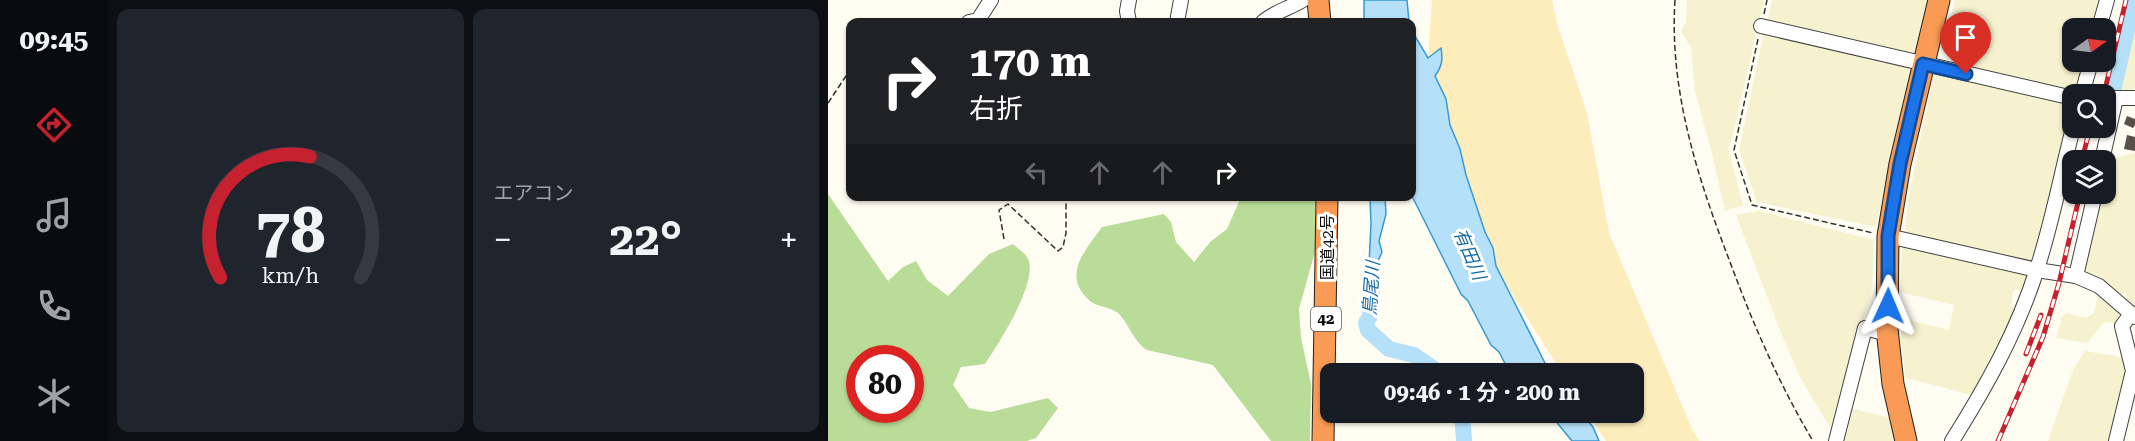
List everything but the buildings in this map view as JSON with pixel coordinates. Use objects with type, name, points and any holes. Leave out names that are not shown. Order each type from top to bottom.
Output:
[{"type":"highway","points":[[1318,0],[1320,18]]},
{"type":"highway","points":[[1906,441],[1893,384],[1887,329],[1888,236],[1900,164],[1938,0]]},
{"type":"highway","name":"国道42号","points":[[1323,441],[1327,201]]},
{"type":"street","points":[[979,18],[991,0]]},
{"type":"street","points":[[1128,18],[1129,0]]},
{"type":"street","points":[[1178,18],[1181,0]]},
{"type":"street","points":[[1268,18],[1303,0]]},
{"type":"street","points":[[2102,18],[2107,0]]},
{"type":"street","points":[[1761,26],[2062,96]]},
{"type":"street","points":[[2104,150],[2116,98],[2135,96]]},
{"type":"street","points":[[1952,441],[1998,361],[2037,270],[2070,138]]},
{"type":"street","points":[[2076,276],[2093,204]]},
{"type":"street","points":[[1888,236],[2037,270],[2076,276],[2099,286],[2133,315],[2121,326],[2132,366],[2132,379],[2116,441]]},
{"type":"street","points":[[1836,441],[1865,328],[1880,332],[1887,329]]},
{"type":"path","points":[[1675,0],[1673,32],[1685,128],[1711,213],[1742,295],[1773,365],[1813,441]]},
{"type":"path","points":[[1767,0],[1734,150],[1752,205],[1888,236]]},
{"type":"path","points":[[828,103],[846,76]]},
{"type":"path","points":[[1004,239],[999,210],[1008,204],[1058,251],[1063,247],[1066,233],[1066,201]]},
{"type":"shaded area","points":[[1687,0],[1764,0],[1728,148],[1743,205],[1725,211],[1695,92],[1691,47],[1681,32],[1686,22]]},
{"type":"shaded area","points":[[1772,0],[1927,0],[1915,59],[1767,23]]},
{"type":"shaded area","points":[[1955,0],[2101,0],[2096,18],[2062,18],[2062,72],[2084,72],[2082,84],[2062,84],[2062,90],[1971,70],[1973,61],[1948,55],[1948,50],[1943,51]]},
{"type":"shaded area","points":[[2135,9],[2135,86],[2133,91],[2117,93]]},
{"type":"shaded area","points":[[1764,32],[1912,69],[1876,227],[1757,202],[1739,150]]},
{"type":"shaded area","points":[[1934,72],[2062,101],[2062,138],[2066,138],[2032,264],[1904,236],[1908,200]]},
{"type":"shaded area","points":[[2135,153],[2135,310],[2128,303],[2125,292],[2121,294],[2079,270],[2096,204],[2116,204],[2116,158]]},
{"type":"shaded area","points":[[1759,211],[1874,240],[1872,288],[1832,431],[1801,379],[1736,215]]},
{"type":"shaded area","points":[[1903,242],[2030,274],[2022,292],[2015,289],[2013,293],[2011,306],[2019,310],[1979,397],[1906,378],[1901,343],[1901,318],[1949,330],[1954,305],[1899,292]]},
{"type":"shaded area","points":[[2098,294],[2104,294],[2128,313],[2117,325],[2110,322],[2103,323],[2087,343],[2056,338],[2063,315],[2067,313],[2086,318],[2094,313]]},
{"type":"shaded area","points":[[2085,351],[2126,358],[2130,365],[2113,441],[2048,441],[2073,370]]},
{"type":"shaded area","points":[[1850,408],[1890,418],[1896,441],[1842,441]]},
{"type":"green space","points":[[828,194],[888,281],[903,267],[916,261],[927,280],[948,296],[989,254],[1013,244],[1024,253],[1030,267],[1028,280],[1008,327],[985,364],[961,367],[953,385],[969,408],[991,412],[1048,398],[1058,408],[1036,438],[1027,441],[828,441]]},
{"type":"green space","points":[[1239,201],[1315,201],[1316,248],[1299,309],[1301,338],[1311,384],[1310,441],[1271,441],[1213,365],[1147,350],[1137,341],[1119,314],[1089,300],[1077,281],[1079,262],[1083,253],[1102,227],[1164,214],[1171,222],[1176,242],[1194,262],[1210,242],[1227,229]]},
{"type":"sand","points":[[1432,0],[1552,0],[1558,27],[1587,113],[1609,233],[1699,441],[1606,441],[1594,423],[1644,423],[1644,363],[1556,363],[1461,213],[1416,74],[1416,61],[1428,58]]},
{"type":"water","points":[[1364,0],[1407,0],[1409,18],[1364,18]]},
{"type":"water","name":"有田川","points":[[1416,38],[1428,58],[1441,48],[1441,63],[1435,76],[1446,99],[1450,125],[1460,149],[1485,232],[1493,248],[1496,266],[1545,363],[1505,363],[1499,352],[1491,345],[1468,301],[1461,294],[1414,201]]},
{"type":"water","points":[[1370,201],[1385,201],[1386,214],[1379,241],[1382,252],[1375,268],[1374,285],[1377,298],[1371,314],[1367,305]]},
{"type":"water","points":[[1557,423],[1590,423],[1599,441],[1572,441]]},
{"type":"waterway","points":[[2115,84],[2134,0]]},
{"type":"waterway","name":"鳥尾川","points":[[1372,289],[1370,316],[1366,323],[1368,330],[1389,349],[1414,355],[1425,363]]},
{"type":"waterway","name":"鳥尾川","points":[[1463,423],[1464,441]]},
{"type":"railway","points":[[2106,84],[2126,0]]},
{"type":"railway","points":[[2084,150],[2088,138]]},
{"type":"railway","points":[[1998,441],[2043,337],[2059,283],[2078,204]]},
{"type":"railway","points":[[2026,354],[2041,315]]},
{"type":"route","points":[[1888,306],[1888,236],[1900,164],[1923,64],[1966,74]]}]
